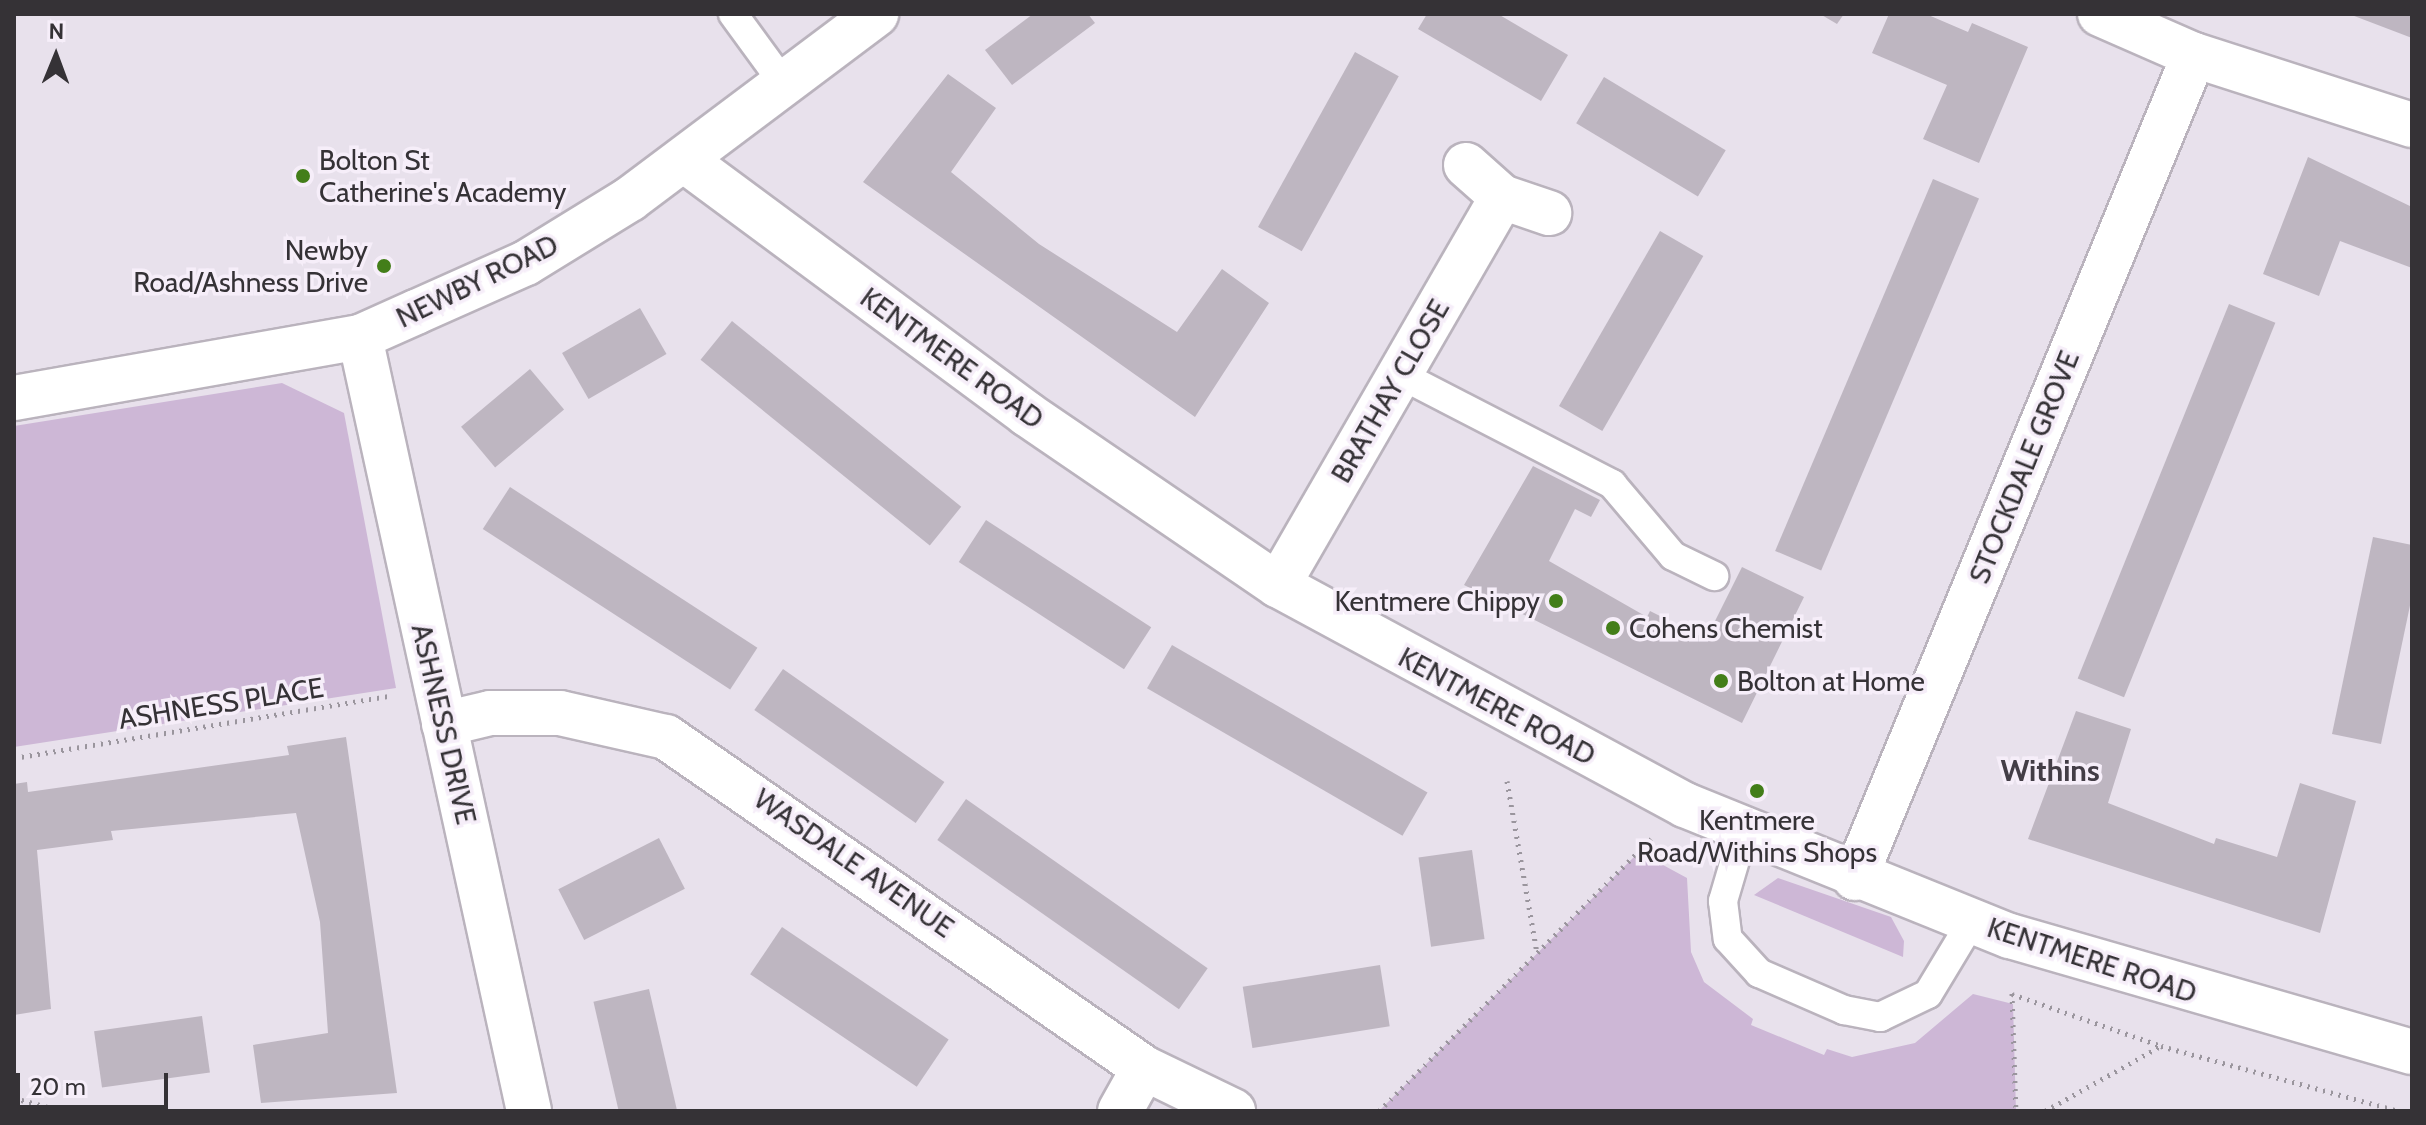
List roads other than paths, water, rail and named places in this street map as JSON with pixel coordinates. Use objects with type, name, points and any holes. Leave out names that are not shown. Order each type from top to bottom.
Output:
[{"type":"street","name":"NEWBY ROAD","points":[[14,398],[360,337],[526,263],[684,160],[876,14]]},
{"type":"street","points":[[2100,14],[2194,55],[2412,125]]},
{"type":"street","name":"STOCKDALE GROVE","points":[[1855,878],[2194,55]]},
{"type":"street","name":"KENTMERE ROAD","points":[[684,160],[1027,414],[1278,585],[1685,805],[1743,833],[1991,929],[2412,1052]]},
{"type":"street","points":[[1466,165],[1502,197],[1549,213]]},
{"type":"street","name":"BRATHAY CLOSE","points":[[1278,585],[1502,197]]},
{"type":"street","name":"ASHNESS DRIVE","points":[[360,337],[529,1111]]},
{"type":"street","name":"WASDALE AVENUE","points":[[440,706],[490,713],[560,713],[666,737],[1144,1068],[1233,1111]]},
{"type":"street","points":[[1120,1111],[1144,1068]]},
{"type":"lane","points":[[733,14],[784,84]]},
{"type":"lane","points":[[1399,374],[1612,484],[1673,556],[1714,576]]},
{"type":"lane","points":[[1743,833],[1723,901],[1728,939],[1759,973],[1844,1010],[1880,1017],[1928,994],[1991,929]]},
{"type":"place","name":"Bolton St Catherine's Academy","points":[[303,176]]},
{"type":"place","name":"Newby Road/Ashness Drive","points":[[384,266]]},
{"type":"place","name":"Kentmere Chippy","points":[[1556,601]]},
{"type":"place","name":"Cohens Chemist","points":[[1613,628]]},
{"type":"place","name":"Bolton at Home","points":[[1721,681]]},
{"type":"place","name":"Kentmere Road/Withins Shops","points":[[1757,791]]},
{"type":"district","name":"Withins","points":[[2050,771]]}]
